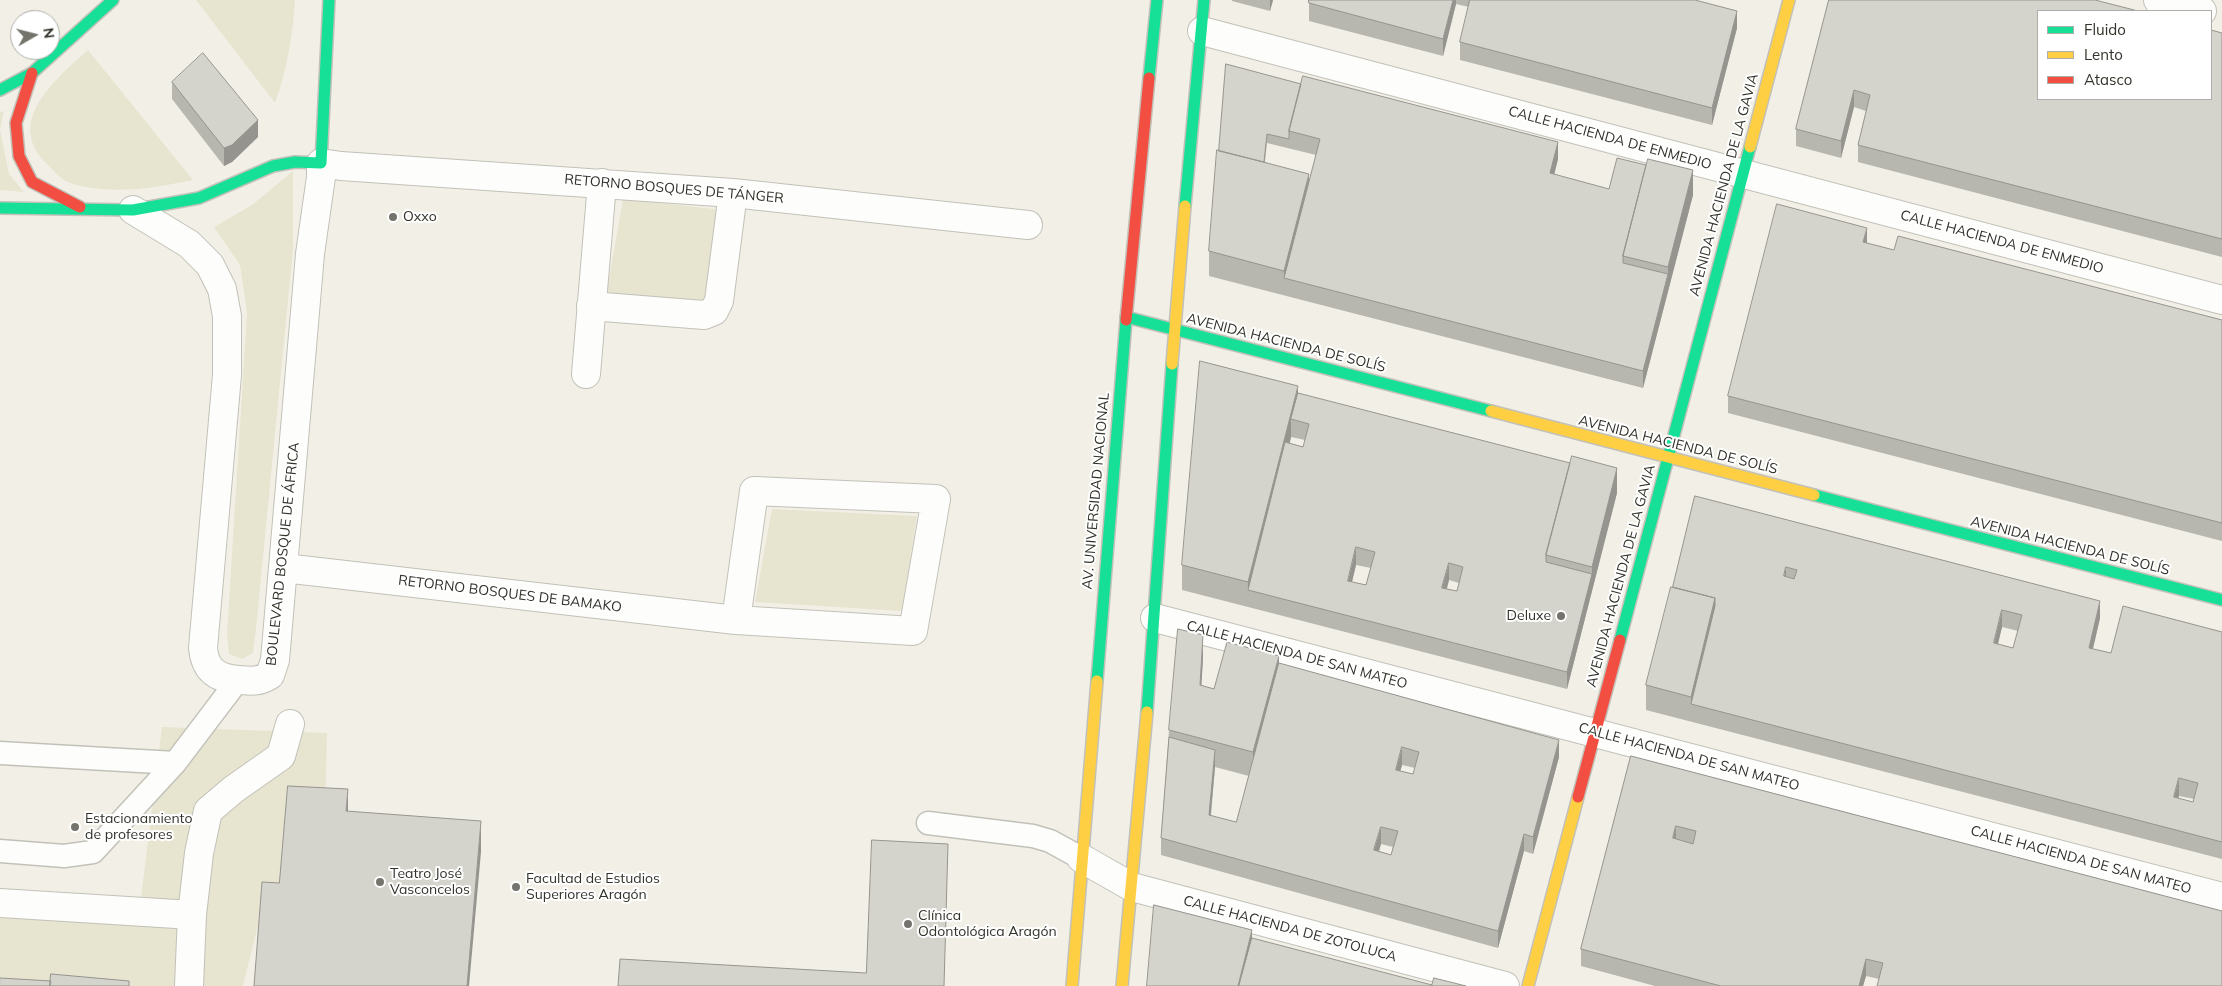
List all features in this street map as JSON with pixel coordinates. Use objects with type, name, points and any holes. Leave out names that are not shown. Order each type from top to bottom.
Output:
[{"type":"street","points":[[0,90],[32,73],[113,0]]},
{"type":"street","name":"AV. UNIVERSIDAD NACIONAL","points":[[1072,986],[1126,317],[1157,0]]},
{"type":"street","points":[[1122,986],[1155,618],[1174,330],[1204,0]]},
{"type":"street","name":"AVENIDA HACIENDA DE LA GAVIA","points":[[1528,986],[1789,0]]},
{"type":"street","points":[[2158,0],[2198,10]]},
{"type":"street","name":"BOULEVARD BOSQUE DE ÁFRICA","points":[[133,210],[189,244],[210,265],[222,290],[227,316],[228,375],[203,648],[204,659],[209,669],[218,677],[257,682],[270,676],[273,669],[284,568],[310,254],[321,176],[328,1]]},
{"type":"street","name":"CALLE HACIENDA DE ENMEDIO","points":[[1202,31],[2222,300]]},
{"type":"street","points":[[32,73],[16,123],[19,156],[32,182],[87,211]]},
{"type":"street","points":[[0,208],[87,211],[133,210],[199,198],[273,166],[295,162],[321,162]]},
{"type":"street","name":"RETORNO BOSQUES DE TÁNGER","points":[[321,162],[341,166],[733,192],[1028,225]]},
{"type":"street","points":[[586,374],[602,183]]},
{"type":"street","points":[[591,306],[704,315],[714,311],[719,301],[733,192]]},
{"type":"street","name":"AVENIDA HACIENDA DE SOLÍS","points":[[1126,317],[2222,600]]},
{"type":"street","name":"RETORNO BOSQUES DE BAMAKO","points":[[284,568],[736,620],[913,631],[936,500],[754,491],[736,620]]},
{"type":"street","name":"CALLE HACIENDA DE SAN MATEO","points":[[1155,618],[2222,897]]},
{"type":"street","points":[[189,986],[192,914],[199,853],[208,811],[234,789],[281,756],[290,724]]},
{"type":"street","name":"CALLE HACIENDA DE ZOTOLUCA","points":[[1082,858],[1132,887],[1505,986]]},
{"type":"street","points":[[0,903],[192,914]]},
{"type":"lane","points":[[0,851],[64,856],[93,852],[175,763],[238,680]]},
{"type":"lane","points":[[0,753],[175,763]]},
{"type":"lane","points":[[928,823],[1033,836],[1050,841],[1082,858]]},
{"type":"shaded area","points":[[196,0],[295,0],[289,52],[275,103]]},
{"type":"shaded area","points":[[88,50],[193,180],[136,189],[113,190],[72,184],[60,177],[35,149],[30,133],[32,117],[39,102],[62,74]]},
{"type":"shaded area","points":[[4,111],[0,130],[0,112]]},
{"type":"shaded area","points":[[0,130],[9,174],[24,192],[0,190]]},
{"type":"shaded area","points":[[293,171],[293,249],[256,629],[253,653],[242,659],[229,654],[227,634],[247,313],[240,265],[214,227],[252,205]]},
{"type":"shaded area","points":[[623,199],[723,210],[708,306],[606,296]]},
{"type":"shaded area","points":[[772,509],[917,516],[902,611],[755,602]]},
{"type":"shaded area","points":[[162,727],[327,733],[325,818],[279,914],[261,913],[243,986],[0,986],[0,890],[140,906]]},
{"type":"building","points":[[1309,0],[1453,0],[1443,39],[1309,3]]},
{"type":"building","points":[[1470,0],[1695,0],[1737,11],[1712,108],[1460,42]]},
{"type":"building","points":[[1829,0],[2095,0],[2134,10],[2037,10],[2037,100],[2212,100],[2212,30],[2222,33],[2222,239],[1858,145],[1870,95],[1854,90],[1841,141],[1796,129]]},
{"type":"building","points":[[203,53],[258,120],[232,145],[224,148],[172,82]]},
{"type":"building","points":[[1226,64],[1301,84],[1289,131],[1289,139],[1267,134],[1264,162],[1219,151]]},
{"type":"building","points":[[1303,76],[1558,142],[1550,173],[1609,189],[1617,158],[1646,165],[1623,256],[1623,263],[1668,274],[1643,371],[1284,278],[1320,139],[1289,131]]},
{"type":"building","points":[[1217,150],[1309,174],[1284,271],[1209,251]]},
{"type":"building","points":[[1648,159],[1693,170],[1668,267],[1623,256]]},
{"type":"building","points":[[1777,204],[1867,228],[1863,242],[1894,250],[1898,236],[2222,320],[2222,523],[1728,396]]},
{"type":"building","points":[[1200,361],[1298,386],[1248,582],[1182,565]]},
{"type":"building","points":[[1298,393],[1570,463],[1546,555],[1546,562],[1592,574],[1567,672],[1248,590],[1285,442],[1303,447],[1309,424],[1291,419]],"holes":[[[1356,547],[1375,552],[1366,585],[1348,581]],[[1449,563],[1463,567],[1457,591],[1442,588]]]},
{"type":"building","points":[[1572,456],[1617,468],[1592,567],[1546,555]]},
{"type":"building","points":[[1695,496],[2100,601],[2089,648],[2111,653],[2123,606],[2222,632],[2222,842],[1691,704],[1715,606],[1715,598],[1673,587]],"holes":[[[1786,567],[1797,570],[1794,579],[1784,576]],[[2002,610],[2022,615],[2013,648],[1994,643]],[[2179,778],[2198,783],[2193,802],[2174,797]]]},
{"type":"building","points":[[1671,587],[1715,598],[1691,697],[1646,685]]},
{"type":"building","points":[[1178,629],[1203,635],[1200,685],[1214,689],[1227,642],[1279,656],[1253,752],[1169,730]]},
{"type":"building","points":[[1279,663],[1559,740],[1533,837],[1524,834],[1498,931],[1161,838],[1169,737],[1215,750],[1209,815],[1236,822]],"holes":[[[1402,747],[1419,752],[1413,774],[1396,770]],[[1381,827],[1398,831],[1391,855],[1374,850]]]},
{"type":"building","points":[[1631,756],[2222,911],[2222,986],[1877,986],[1883,963],[1866,959],[1859,986],[1721,986],[1581,949]],"holes":[[[1676,826],[1696,831],[1693,844],[1673,838]]]},
{"type":"building","name":"Teatro José Vasconcelos","points":[[288,786],[348,789],[346,811],[481,821],[467,986],[254,986],[262,882],[279,883]]},
{"type":"building","name":"Clínica Odontológica Aragón","points":[[872,840],[948,844],[944,986],[618,986],[620,959],[866,973]]},
{"type":"building","points":[[1154,905],[1252,930],[1238,986],[1147,986]]},
{"type":"building","points":[[1252,938],[1432,985],[1432,986],[1239,986]]},
{"type":"building","points":[[51,974],[129,981],[129,986],[50,986]]},
{"type":"building","points":[[0,978],[51,981],[50,986],[0,986]]},
{"type":"building","points":[[1434,978],[1466,986],[1432,986]]},
{"type":"traffic: fast","points":[[0,90],[32,73],[113,0]]},
{"type":"traffic: fast","points":[[0,208],[133,210],[199,198],[273,166],[295,162],[321,163],[329,0]]},
{"type":"traffic: fast","points":[[1149,78],[1157,0]]},
{"type":"traffic: fast","points":[[1185,206],[1204,0]]},
{"type":"traffic: fast","points":[[1620,640],[1750,147]]},
{"type":"traffic: fast","points":[[1126,317],[1491,411]]},
{"type":"traffic: fast","points":[[1097,681],[1126,320]]},
{"type":"traffic: fast","points":[[1147,712],[1172,364]]},
{"type":"traffic: fast","points":[[1814,495],[2222,600]]},
{"type":"traffic: slow","points":[[1750,147],[1789,0]]},
{"type":"traffic: slow","points":[[1172,364],[1185,206]]},
{"type":"traffic: slow","points":[[1491,411],[1814,495]]},
{"type":"traffic: slow","points":[[1072,986],[1097,681]]},
{"type":"traffic: slow","points":[[1122,986],[1147,712]]},
{"type":"traffic: slow","points":[[1528,986],[1578,797]]},
{"type":"traffic: jam","points":[[32,73],[16,123],[19,156],[32,182],[80,207]]},
{"type":"traffic: jam","points":[[1126,320],[1149,78]]},
{"type":"traffic: jam","points":[[1578,797],[1620,640]]},
{"type":"place","name":"Oxxo","points":[[393,217]]},
{"type":"place","name":"Deluxe","points":[[1561,616]]},
{"type":"place","name":"Estacionamiento de profesores","points":[[75,827]]},
{"type":"place","name":"Teatro José Vasconcelos","points":[[380,882]]},
{"type":"place","name":"Facultad de Estudios Superiores Aragón","points":[[516,887]]},
{"type":"place","name":"Clínica Odontológica Aragón","points":[[908,924]]}]
